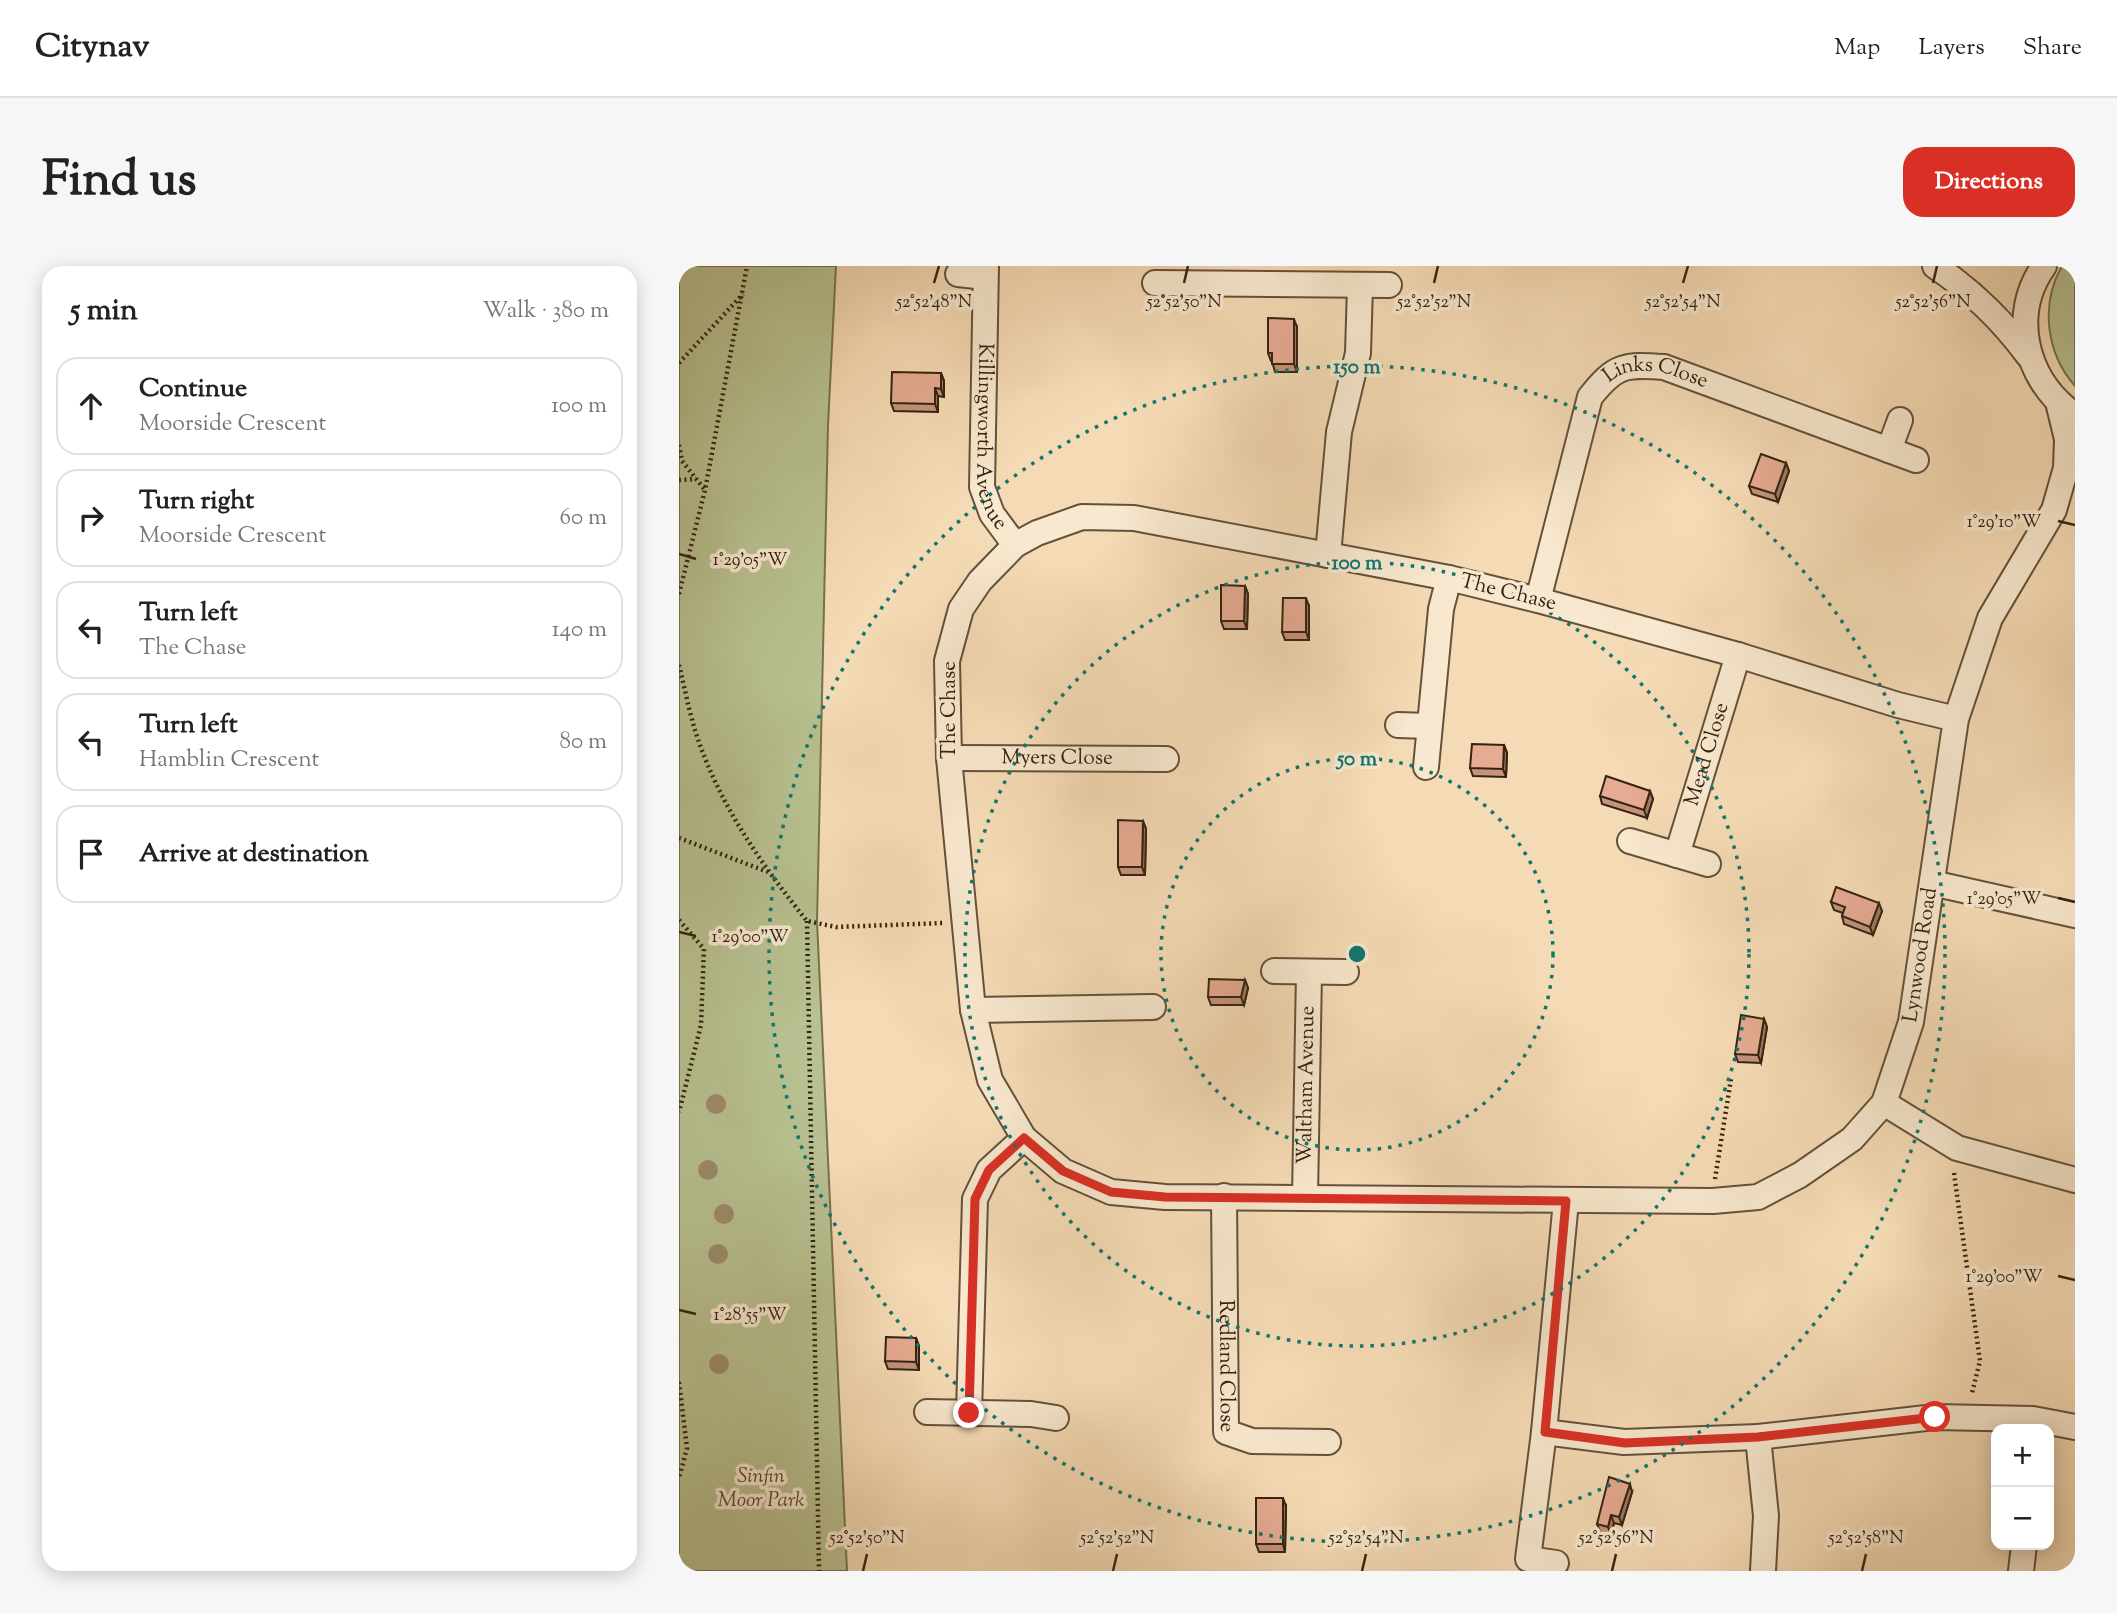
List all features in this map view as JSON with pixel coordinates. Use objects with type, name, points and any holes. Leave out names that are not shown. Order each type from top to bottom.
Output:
[{"type":"street","points":[[1935,266],[1971,291],[1999,317],[2030,359]]},
{"type":"street","points":[[2044,266],[2027,305],[2026,341],[2037,375],[2066,409]]},
{"type":"street","name":"Killingworth Avenue","points":[[958,274],[985,272],[982,487],[992,514],[1014,545]]},
{"type":"street","points":[[1155,282],[1379,280],[1339,432],[1328,555]]},
{"type":"street","name":"Links Close","points":[[1538,600],[1590,397],[1608,375],[1634,365],[1664,367],[1916,460]]},
{"type":"street","name":"Lynwood Road","points":[[1599,1203],[1713,1201],[1758,1197],[1800,1175],[1853,1139],[1884,1103],[1912,1022],[1956,719],[1990,618],[2053,509],[2066,468],[2066,409]]},
{"type":"street","points":[[1889,450],[1900,420]]},
{"type":"street","name":"Lynwood Road","points":[[2053,509],[2075,494]]},
{"type":"street","name":"The Chase","points":[[1599,1203],[1165,1197],[1111,1192],[1063,1171],[1024,1138],[990,1080],[973,1010],[949,758],[947,661],[961,609],[981,581],[1014,545],[1037,533],[1082,517],[1134,518],[1449,578],[1738,655],[1898,705],[1956,719]]},
{"type":"street","points":[[1426,767],[1441,609],[1449,578]]},
{"type":"street","name":"Mead Close","points":[[1677,855],[1738,655]]},
{"type":"street","points":[[1398,724],[1429,726]]},
{"type":"street","name":"Myers Close","points":[[949,758],[1166,759]]},
{"type":"street","points":[[1630,841],[1708,864]]},
{"type":"street","points":[[1933,883],[2075,915]]},
{"type":"street","points":[[1274,971],[1346,972]]},
{"type":"street","name":"Waltham Avenue","points":[[1305,1197],[1310,972]]},
{"type":"street","points":[[973,1010],[1153,1007]]},
{"type":"street","points":[[1884,1103],[1957,1148],[2075,1180]]},
{"type":"street","points":[[969,1413],[975,1199],[989,1170],[1024,1138]]},
{"type":"street","name":"Redland Close","points":[[1224,1196],[1226,1432],[1252,1441],[1328,1442]]},
{"type":"street","points":[[1556,1563],[1528,1559],[1545,1432],[1566,1201]]},
{"type":"street","points":[[927,1412],[1056,1418]]},
{"type":"street","points":[[1545,1432],[1625,1443],[1758,1437],[1935,1417],[2032,1424]]},
{"type":"street","points":[[2054,1426],[2075,1427]]},
{"type":"street","points":[[1758,1437],[1766,1516],[1763,1571]]},
{"type":"street","points":[[2021,1571],[2023,1550]]},
{"type":"path","points":[[679,594],[705,490],[747,266]]},
{"type":"path","points":[[679,363],[743,294]]},
{"type":"path","points":[[679,445],[682,461],[705,490]]},
{"type":"path","points":[[679,480],[697,480]]},
{"type":"path","points":[[679,665],[702,753],[738,825],[768,873],[807,922],[819,1571]]},
{"type":"path","points":[[679,838],[768,873]]},
{"type":"path","points":[[679,920],[703,949],[701,1025],[679,1112]]},
{"type":"path","points":[[807,922],[836,927],[965,922]]},
{"type":"path","points":[[1713,1201],[1731,1079]]},
{"type":"path","points":[[1957,1148],[1954,1169],[1980,1361],[1971,1399],[1971,1418]]},
{"type":"path","points":[[679,1382],[687,1448],[679,1478]]},
{"type":"green space","name":"Sinfin Moor Park","points":[[679,266],[836,266],[828,425],[817,921],[847,1571],[679,1571]]},
{"type":"green space","points":[[2062,266],[2075,266],[2075,386],[2058,359],[2049,328],[2051,296]]},
{"type":"building","points":[[1268,318],[1294,319],[1294,364],[1272,364],[1272,353],[1268,353]]},
{"type":"building","points":[[892,372],[941,373],[941,389],[935,388],[935,404],[891,403]]},
{"type":"building","points":[[1761,454],[1786,463],[1775,494],[1749,486]]},
{"type":"building","points":[[1221,585],[1245,586],[1244,621],[1221,621]]},
{"type":"building","points":[[1283,598],[1306,598],[1306,632],[1282,632]]},
{"type":"building","points":[[1472,744],[1504,745],[1503,769],[1470,768]]},
{"type":"building","points":[[1606,776],[1650,791],[1644,810],[1600,796]]},
{"type":"building","points":[[1118,820],[1143,821],[1142,867],[1118,867]]},
{"type":"building","points":[[1836,887],[1879,903],[1870,927],[1842,916],[1845,907],[1831,902]]},
{"type":"building","points":[[1209,979],[1245,980],[1241,997],[1208,997]]},
{"type":"building","points":[[1741,1015],[1764,1019],[1758,1055],[1735,1054]]},
{"type":"building","points":[[886,1337],[916,1338],[916,1362],[885,1361]]},
{"type":"building","points":[[1609,1477],[1630,1484],[1619,1517],[1611,1515],[1608,1527],[1597,1524]]},
{"type":"building","points":[[1256,1498],[1283,1498],[1283,1544],[1256,1544]]},
{"type":"route","points":[[969,1413],[975,1199],[989,1170],[1024,1138],[1063,1171],[1111,1192],[1165,1197],[1566,1201],[1545,1432],[1625,1443],[1758,1437],[1935,1417]]}]
